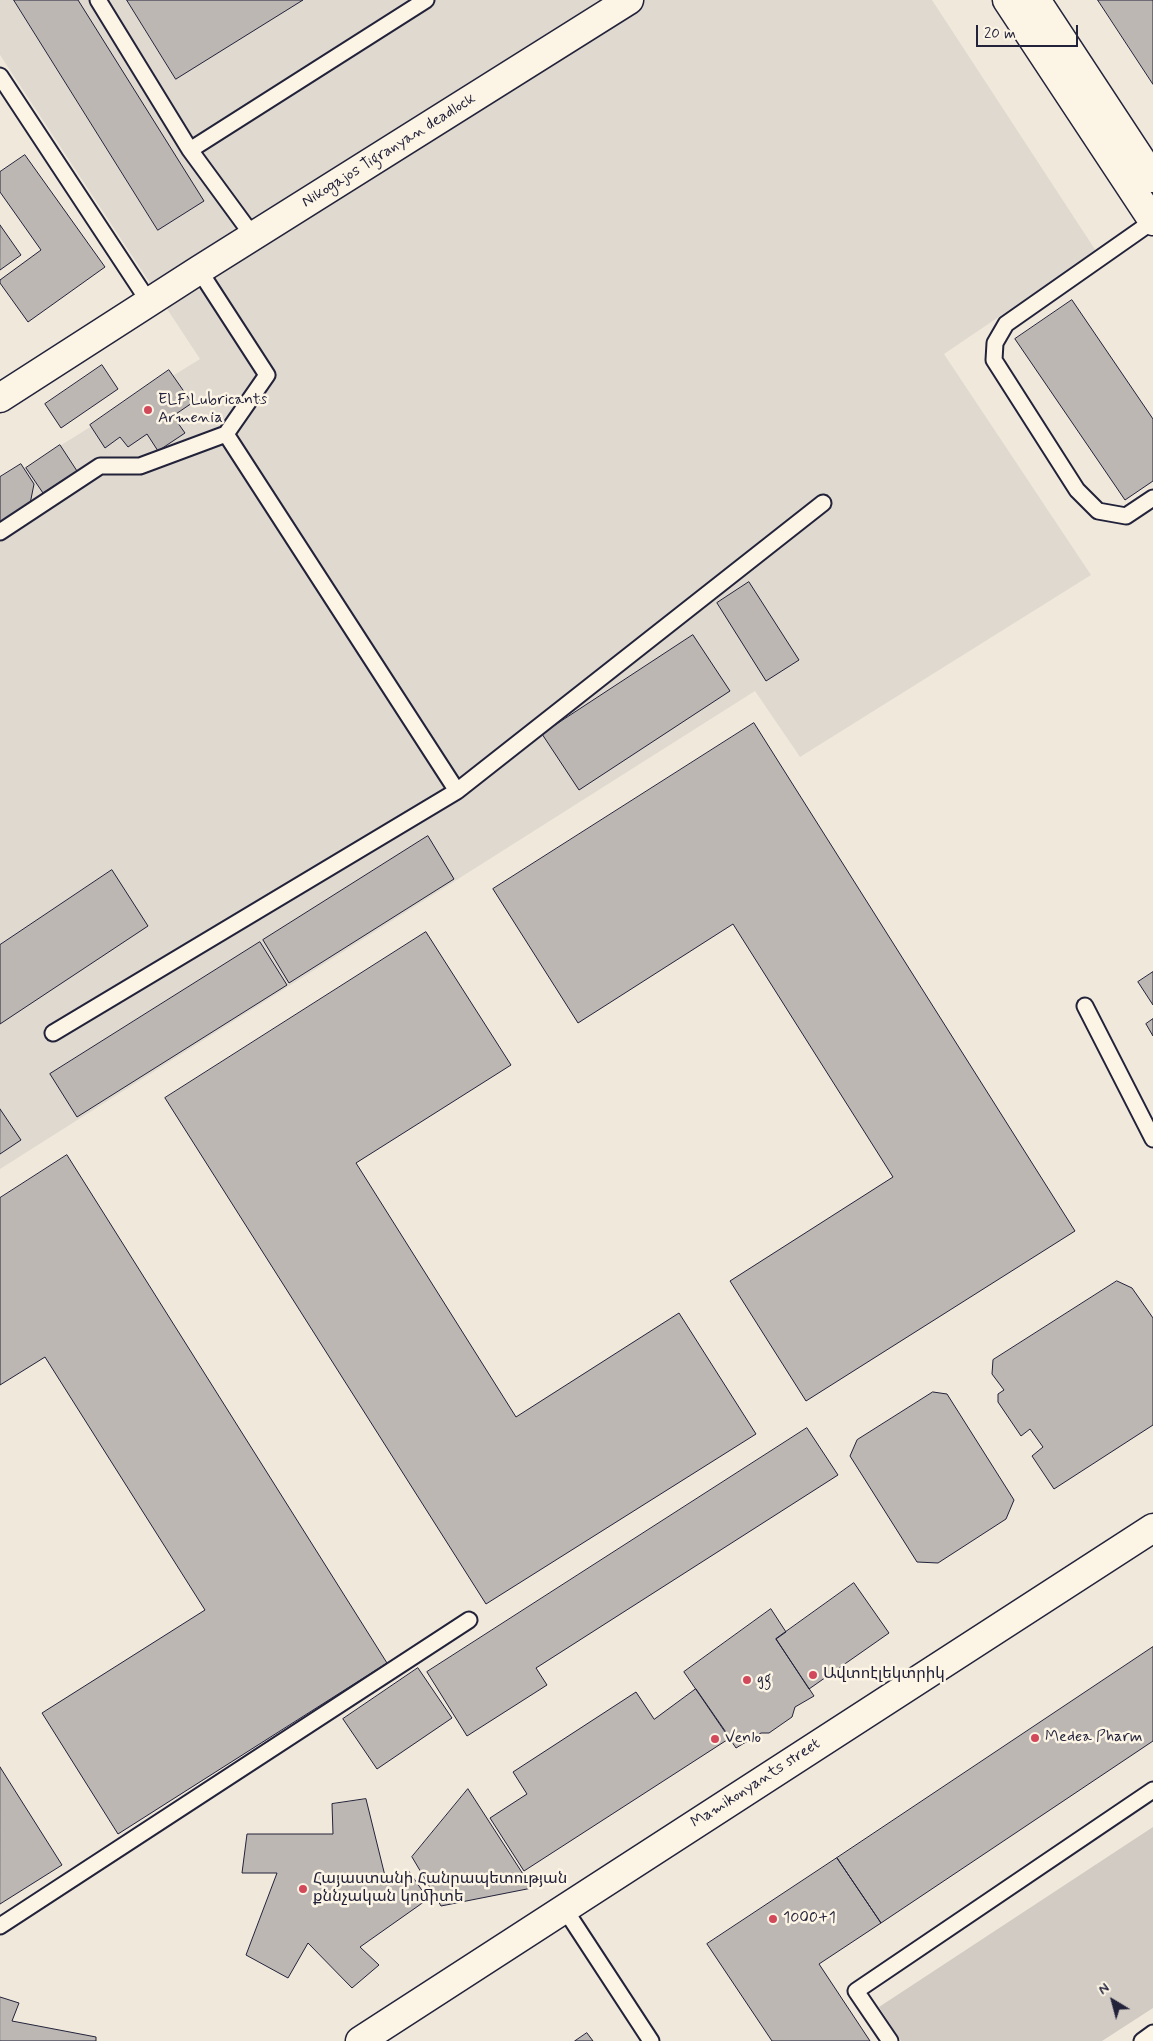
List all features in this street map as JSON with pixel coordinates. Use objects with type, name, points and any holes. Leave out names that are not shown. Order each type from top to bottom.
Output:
[{"type":"street","name":"Nikogajos Tigranyan deadlock","points":[[0,398],[199,270],[629,0]]},
{"type":"street","points":[[1008,0],[1153,221]]},
{"type":"street","points":[[1036,0],[1153,178]]},
{"type":"street","name":"Mamikonyants street","points":[[391,2041],[569,1915],[1153,1528]]},
{"type":"street","name":"Mamikonyants street","points":[[360,2041],[569,1915],[1153,1549]]},
{"type":"lane","points":[[98,0],[190,150],[253,236]]},
{"type":"lane","points":[[190,150],[426,0]]},
{"type":"lane","points":[[0,76],[149,302]]},
{"type":"lane","points":[[1153,221],[1006,324],[995,343],[994,360],[1077,490],[1098,511],[1126,516],[1153,498]]},
{"type":"lane","points":[[0,532],[100,466],[140,466],[226,434],[268,375],[199,270]]},
{"type":"lane","points":[[226,434],[457,792]]},
{"type":"lane","points":[[53,1033],[457,792],[823,503]]},
{"type":"lane","points":[[1085,1006],[1153,1139]]},
{"type":"lane","points":[[0,1926],[469,1620]]},
{"type":"lane","points":[[890,2041],[856,1991],[1153,1790]]},
{"type":"lane","points":[[569,1915],[651,2041]]},
{"type":"lane","points":[[1142,2041],[1153,2033]]},
{"type":"shaded area","points":[[0,0],[932,0],[1096,251],[944,354],[1091,575],[800,757],[755,691],[0,1169],[0,483],[200,359],[0,55]]},
{"type":"shaded area","points":[[1153,1827],[1153,2008],[1102,2041],[901,2041],[879,2007]]},
{"type":"building","points":[[14,0],[78,0],[204,201],[158,230]]},
{"type":"building","points":[[127,0],[303,0],[176,79]]},
{"type":"building","points":[[1098,0],[1153,0],[1153,84]]},
{"type":"building","points":[[25,155],[105,267],[28,322],[0,283],[0,280],[41,250],[0,192],[0,172]]},
{"type":"building","points":[[0,225],[21,255],[0,270]]},
{"type":"building","points":[[1072,300],[1153,419],[1153,481],[1125,500],[1015,339]]},
{"type":"building","points":[[102,365],[118,389],[61,428],[45,404]]},
{"type":"building","name":"ELF Lubricants Armenia","points":[[169,370],[192,403],[173,416],[185,433],[158,451],[147,434],[128,447],[120,437],[105,448],[90,425]]},
{"type":"building","points":[[60,445],[77,471],[43,493],[26,468]]},
{"type":"building","points":[[21,464],[34,484],[30,504],[0,523],[0,477]]},
{"type":"building","points":[[749,582],[799,660],[766,681],[717,603]]},
{"type":"building","points":[[693,635],[730,691],[579,790],[542,734]]},
{"type":"building","points":[[754,723],[1075,1231],[806,1401],[730,1281],[893,1177],[733,924],[578,1023],[493,889]]},
{"type":"building","points":[[428,836],[454,879],[289,983],[263,940]]},
{"type":"building","points":[[112,870],[148,926],[0,1024],[0,945]]},
{"type":"building","points":[[426,932],[511,1065],[356,1163],[516,1417],[679,1313],[756,1434],[486,1604],[165,1098]]},
{"type":"building","points":[[260,942],[287,985],[77,1117],[50,1074]]},
{"type":"building","points":[[1153,972],[1153,1005],[1138,982]]},
{"type":"building","points":[[1153,1019],[1153,1036],[1146,1024]]},
{"type":"building","points":[[0,1109],[21,1140],[0,1154]]},
{"type":"building","points":[[67,1155],[387,1663],[118,1834],[42,1713],[205,1610],[45,1357],[0,1385],[0,1198]]},
{"type":"building","points":[[1117,1281],[1132,1288],[1153,1318],[1153,1425],[1054,1489],[1032,1456],[1043,1447],[1030,1429],[1021,1436],[998,1402],[998,1394],[1004,1390],[992,1374],[993,1360]]},
{"type":"building","points":[[933,1392],[947,1394],[1014,1500],[1006,1519],[938,1563],[917,1562],[850,1456],[857,1440]]},
{"type":"building","points":[[807,1428],[838,1475],[536,1668],[547,1685],[467,1736],[427,1672]]},
{"type":"building","points":[[854,1583],[889,1633],[809,1689],[776,1639]]},
{"type":"building","name":"gg","points":[[771,1609],[786,1632],[776,1639],[814,1696],[795,1707],[792,1717],[769,1733],[761,1733],[736,1748],[684,1672]]},
{"type":"building","points":[[1153,1647],[1153,1741],[881,1923],[837,1858]]},
{"type":"building","points":[[418,1668],[452,1718],[377,1769],[343,1719]]},
{"type":"building","points":[[696,1689],[730,1738],[524,1871],[490,1818],[527,1794],[513,1772],[636,1692],[654,1719]]},
{"type":"building","points":[[0,1767],[62,1865],[0,1904]]},
{"type":"building","points":[[468,1789],[532,1888],[441,1906],[412,1857]]},
{"type":"building","points":[[366,1799],[387,1884],[408,1870],[428,1899],[360,1947],[379,1965],[352,1988],[308,1943],[288,1978],[246,1955],[277,1873],[242,1873],[247,1834],[333,1834],[332,1804]]},
{"type":"building","points":[[837,1858],[881,1923],[819,1964],[870,2041],[772,2041],[707,1944]]},
{"type":"building","points":[[0,1997],[19,2003],[12,2021],[96,2037],[96,2041],[0,2041]]},
{"type":"building","points":[[587,2033],[593,2041],[575,2041]]},
{"type":"place","name":"ELF Lubricants Armenia","points":[[148,410]]},
{"type":"place","name":"Ավտոէլեկտրիկ","points":[[813,1675]]},
{"type":"place","name":"gg","points":[[747,1680]]},
{"type":"place","name":"Medea Pharm","points":[[1035,1738]]},
{"type":"place","name":"Venlo","points":[[715,1739]]},
{"type":"place","name":"Հայաստանի Հանրապետության քննչական կոմիտե","points":[[303,1889]]},
{"type":"place","name":"1000+1","points":[[773,1919]]}]
